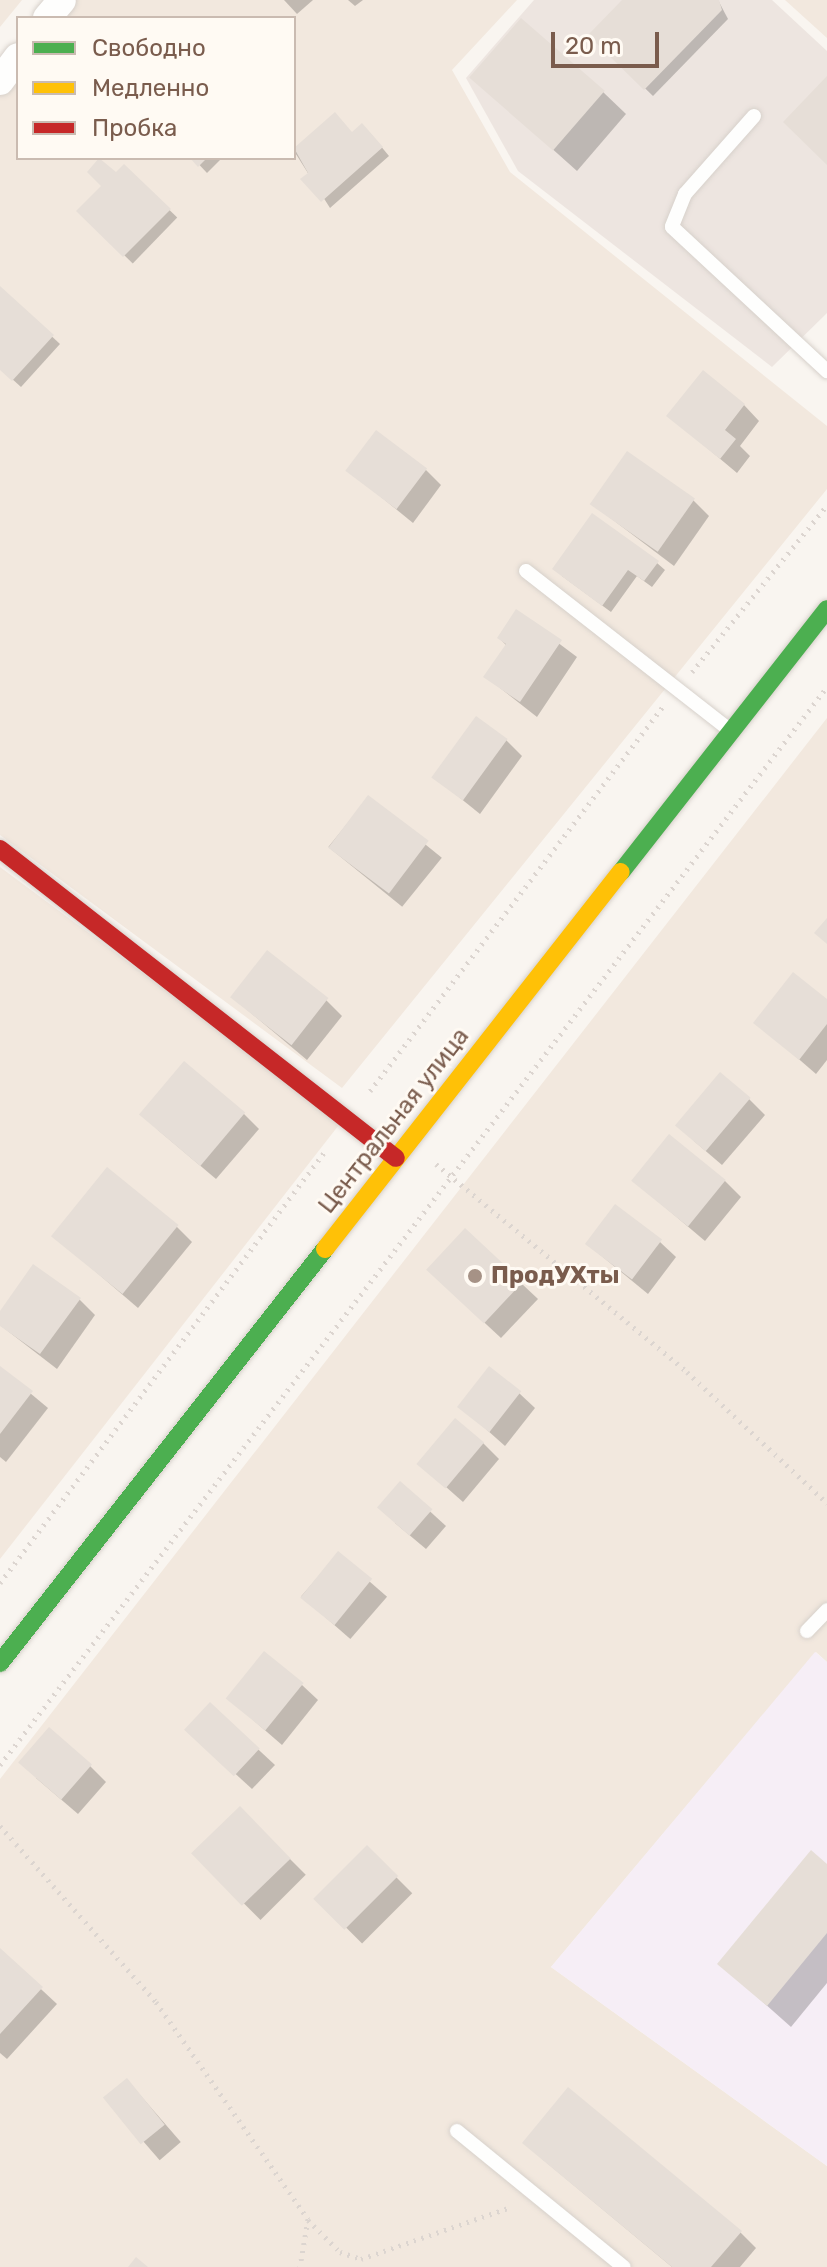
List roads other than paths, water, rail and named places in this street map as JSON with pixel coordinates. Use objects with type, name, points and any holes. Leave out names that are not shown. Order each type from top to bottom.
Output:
[{"type":"main road","name":"Центральная улица","points":[[0,1663],[827,609]]},
{"type":"main road","points":[[0,849],[349,1118],[396,1158]]},
{"type":"street","points":[[49,16],[62,0]]},
{"type":"street","points":[[0,81],[16,60]]},
{"type":"lane","points":[[754,116],[685,194],[672,227],[827,371]]},
{"type":"lane","points":[[526,571],[731,731]]},
{"type":"lane","points":[[807,1631],[827,1610]]},
{"type":"lane","points":[[457,2131],[624,2267]]},
{"type":"place","name":"ПродУХты","points":[[475,1276]]}]
